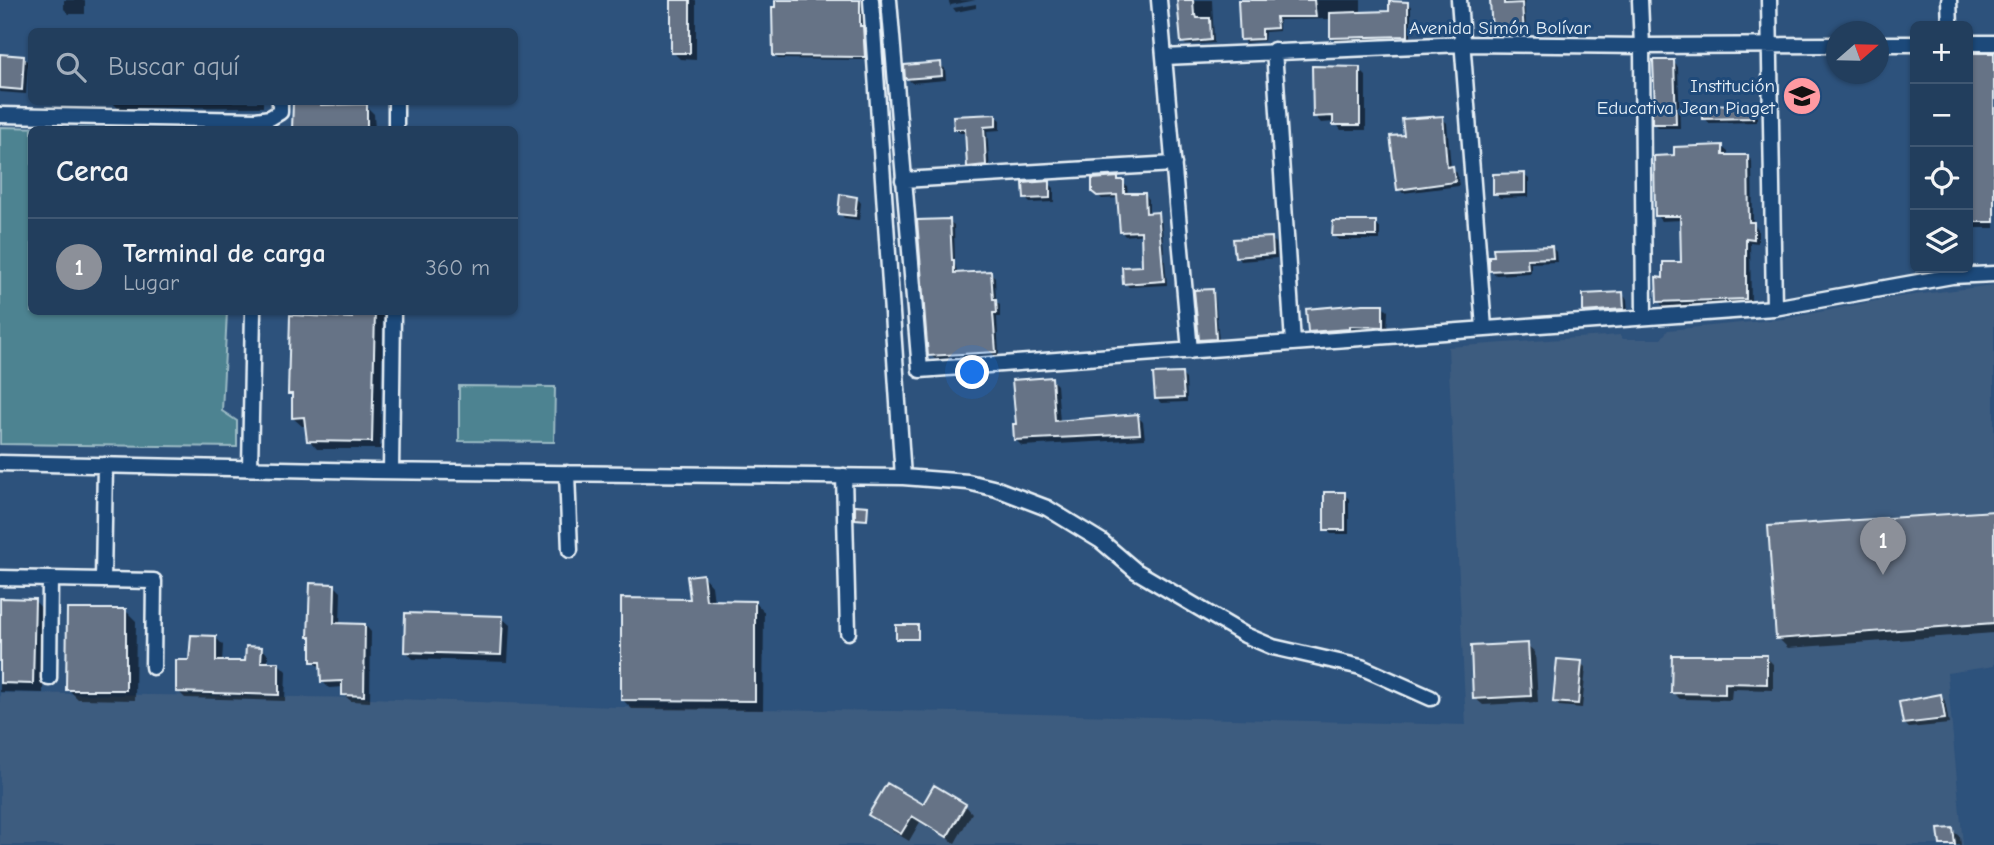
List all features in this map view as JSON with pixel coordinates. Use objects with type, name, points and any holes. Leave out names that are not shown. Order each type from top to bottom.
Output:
[{"type":"street","points":[[871,0],[903,477]]},
{"type":"street","points":[[889,0],[920,370],[1774,308],[1947,273]]},
{"type":"street","points":[[1159,0],[1191,351]]},
{"type":"street","points":[[1459,0],[1484,328]]},
{"type":"street","points":[[1640,0],[1644,317]]},
{"type":"street","points":[[1769,0],[1774,308]]},
{"type":"street","points":[[1949,0],[1950,21]]},
{"type":"street","points":[[1973,43],[1994,43]]},
{"type":"street","name":"Avenida Simón Bolívar","points":[[1164,57],[1274,50],[1463,44],[1826,45]]},
{"type":"street","points":[[1889,44],[1910,44]]},
{"type":"street","points":[[1274,50],[1293,343]]},
{"type":"street","points":[[0,116],[256,125],[280,112],[280,105]]},
{"type":"street","points":[[396,105],[396,126]]},
{"type":"street","points":[[903,180],[1174,164]]},
{"type":"street","points":[[1973,273],[1994,274]]},
{"type":"street","points":[[250,468],[253,315]]},
{"type":"street","points":[[391,471],[393,315]]},
{"type":"street","points":[[0,463],[903,477],[968,482],[997,489],[1047,508],[1101,541],[1136,571],[1245,635],[1273,647],[1361,667],[1431,698]]},
{"type":"street","points":[[103,580],[105,465]]},
{"type":"street","points":[[567,473],[570,550]]},
{"type":"street","points":[[844,476],[848,632]]},
{"type":"street","points":[[0,578],[154,581],[153,667]]},
{"type":"street","points":[[49,678],[50,579]]},
{"type":"shaded area","points":[[1994,285],[1994,666],[1947,673],[1963,845],[0,845],[0,693],[369,698],[616,707],[961,712],[1466,725],[1448,347],[1620,335],[1623,339],[1661,339],[1668,330],[1784,319],[1891,298]]},
{"type":"green space","points":[[0,127],[28,128],[28,315],[227,315],[222,411],[237,421],[237,447],[0,444]]},
{"type":"green space","points":[[459,386],[555,387],[554,442],[459,441]]},
{"type":"building","points":[[671,0],[690,0],[690,53],[671,53]]},
{"type":"building","points":[[775,0],[860,0],[860,26],[863,26],[865,57],[773,56],[772,7],[775,7]]},
{"type":"building","points":[[1177,0],[1193,0],[1194,15],[1197,18],[1210,18],[1211,40],[1181,43]]},
{"type":"building","points":[[1238,0],[1314,0],[1316,17],[1276,17],[1277,28],[1262,29],[1262,39],[1240,40]]},
{"type":"building","points":[[1490,0],[1504,0],[1504,4],[1522,3],[1524,35],[1492,32]]},
{"type":"building","points":[[1389,1],[1408,2],[1408,36],[1330,38],[1330,13],[1389,11]]},
{"type":"building","points":[[1973,53],[1994,53],[1994,222],[1973,222]]},
{"type":"building","points":[[0,54],[24,56],[22,90],[0,88]]},
{"type":"building","points":[[1653,60],[1674,60],[1676,124],[1652,124],[1652,110],[1655,110]]},
{"type":"building","points":[[941,62],[942,76],[905,79],[904,65]]},
{"type":"building","points":[[1312,66],[1360,67],[1360,125],[1333,125],[1333,116],[1313,117]]},
{"type":"building","points":[[1753,104],[1753,118],[1703,119],[1702,105]]},
{"type":"building","points":[[293,105],[367,105],[367,126],[292,126]]},
{"type":"building","points":[[996,114],[996,126],[984,127],[986,165],[967,167],[965,129],[954,129],[953,116]]},
{"type":"building","points":[[1443,116],[1447,167],[1453,166],[1455,182],[1397,190],[1390,136],[1404,135],[1402,119]]},
{"type":"building","points":[[1723,145],[1723,155],[1748,155],[1749,222],[1754,222],[1754,239],[1746,238],[1746,299],[1657,302],[1656,277],[1663,278],[1663,262],[1681,262],[1680,216],[1655,216],[1654,156],[1674,155],[1674,147]]},
{"type":"building","points":[[1525,173],[1525,193],[1493,194],[1493,174]]},
{"type":"building","points":[[1118,177],[1118,180],[1124,180],[1124,193],[1145,193],[1146,213],[1158,212],[1164,281],[1123,284],[1122,267],[1142,266],[1141,231],[1120,232],[1117,195],[1097,196],[1092,192],[1092,179]]},
{"type":"building","points":[[1050,181],[1050,198],[1024,199],[1023,183]]},
{"type":"building","points":[[840,194],[857,197],[855,216],[838,214]]},
{"type":"building","points":[[950,219],[954,273],[991,271],[997,313],[993,313],[996,352],[928,356],[917,220]]},
{"type":"building","points":[[1333,221],[1376,221],[1376,236],[1332,236]]},
{"type":"building","points":[[1272,237],[1273,254],[1235,257],[1233,239]]},
{"type":"building","points":[[1552,246],[1553,258],[1527,259],[1528,269],[1489,271],[1489,256],[1494,256],[1493,248]]},
{"type":"building","points":[[1213,289],[1216,339],[1199,340],[1194,290]]},
{"type":"building","points":[[1623,292],[1624,309],[1583,312],[1583,294]]},
{"type":"building","points":[[1383,304],[1383,327],[1350,326],[1350,329],[1308,332],[1306,309]]},
{"type":"building","points":[[290,315],[352,318],[352,315],[375,315],[372,442],[307,441],[304,417],[292,418],[292,394],[288,394]]},
{"type":"building","points":[[1182,373],[1184,398],[1155,399],[1153,374]]},
{"type":"building","points":[[1052,377],[1055,421],[1138,414],[1140,434],[1014,440],[1013,424],[1016,424],[1012,380]]},
{"type":"building","points":[[1324,492],[1345,492],[1345,530],[1324,530]]},
{"type":"building","points":[[855,505],[868,506],[867,520],[855,519]]},
{"type":"building","points":[[1994,511],[1994,623],[1776,639],[1768,526]]},
{"type":"building","points":[[703,574],[706,600],[755,601],[755,701],[621,700],[621,598],[690,599],[687,576]]},
{"type":"building","points":[[310,583],[335,584],[334,623],[365,624],[364,696],[342,695],[342,681],[321,682],[320,662],[311,662],[311,637],[308,637]]},
{"type":"building","points":[[0,598],[35,599],[33,684],[0,683]]},
{"type":"building","points":[[67,609],[126,609],[126,690],[66,690]]},
{"type":"building","points":[[405,613],[503,616],[501,655],[404,652]]},
{"type":"building","points":[[896,625],[918,625],[918,639],[896,639]]},
{"type":"building","points":[[191,635],[216,636],[216,661],[245,661],[246,646],[262,647],[261,662],[279,662],[279,695],[176,692],[176,660],[189,660]]},
{"type":"building","points":[[1528,643],[1531,696],[1473,699],[1471,646]]},
{"type":"building","points":[[1672,655],[1767,655],[1767,684],[1725,683],[1725,694],[1671,693]]},
{"type":"building","points":[[1557,659],[1582,661],[1578,704],[1553,702]]},
{"type":"building","points":[[1941,694],[1945,719],[1903,724],[1899,702]]},
{"type":"building","points":[[887,783],[923,804],[934,785],[966,804],[947,837],[912,816],[901,834],[868,815]]},
{"type":"building","points":[[1953,828],[1955,845],[1940,845],[1938,829]]},
{"type":"place","name":"Institución Educativa Jean Piaget","points":[[1802,96]]},
{"type":"place","name":"Terminal de carga","points":[[1883,575]]}]
